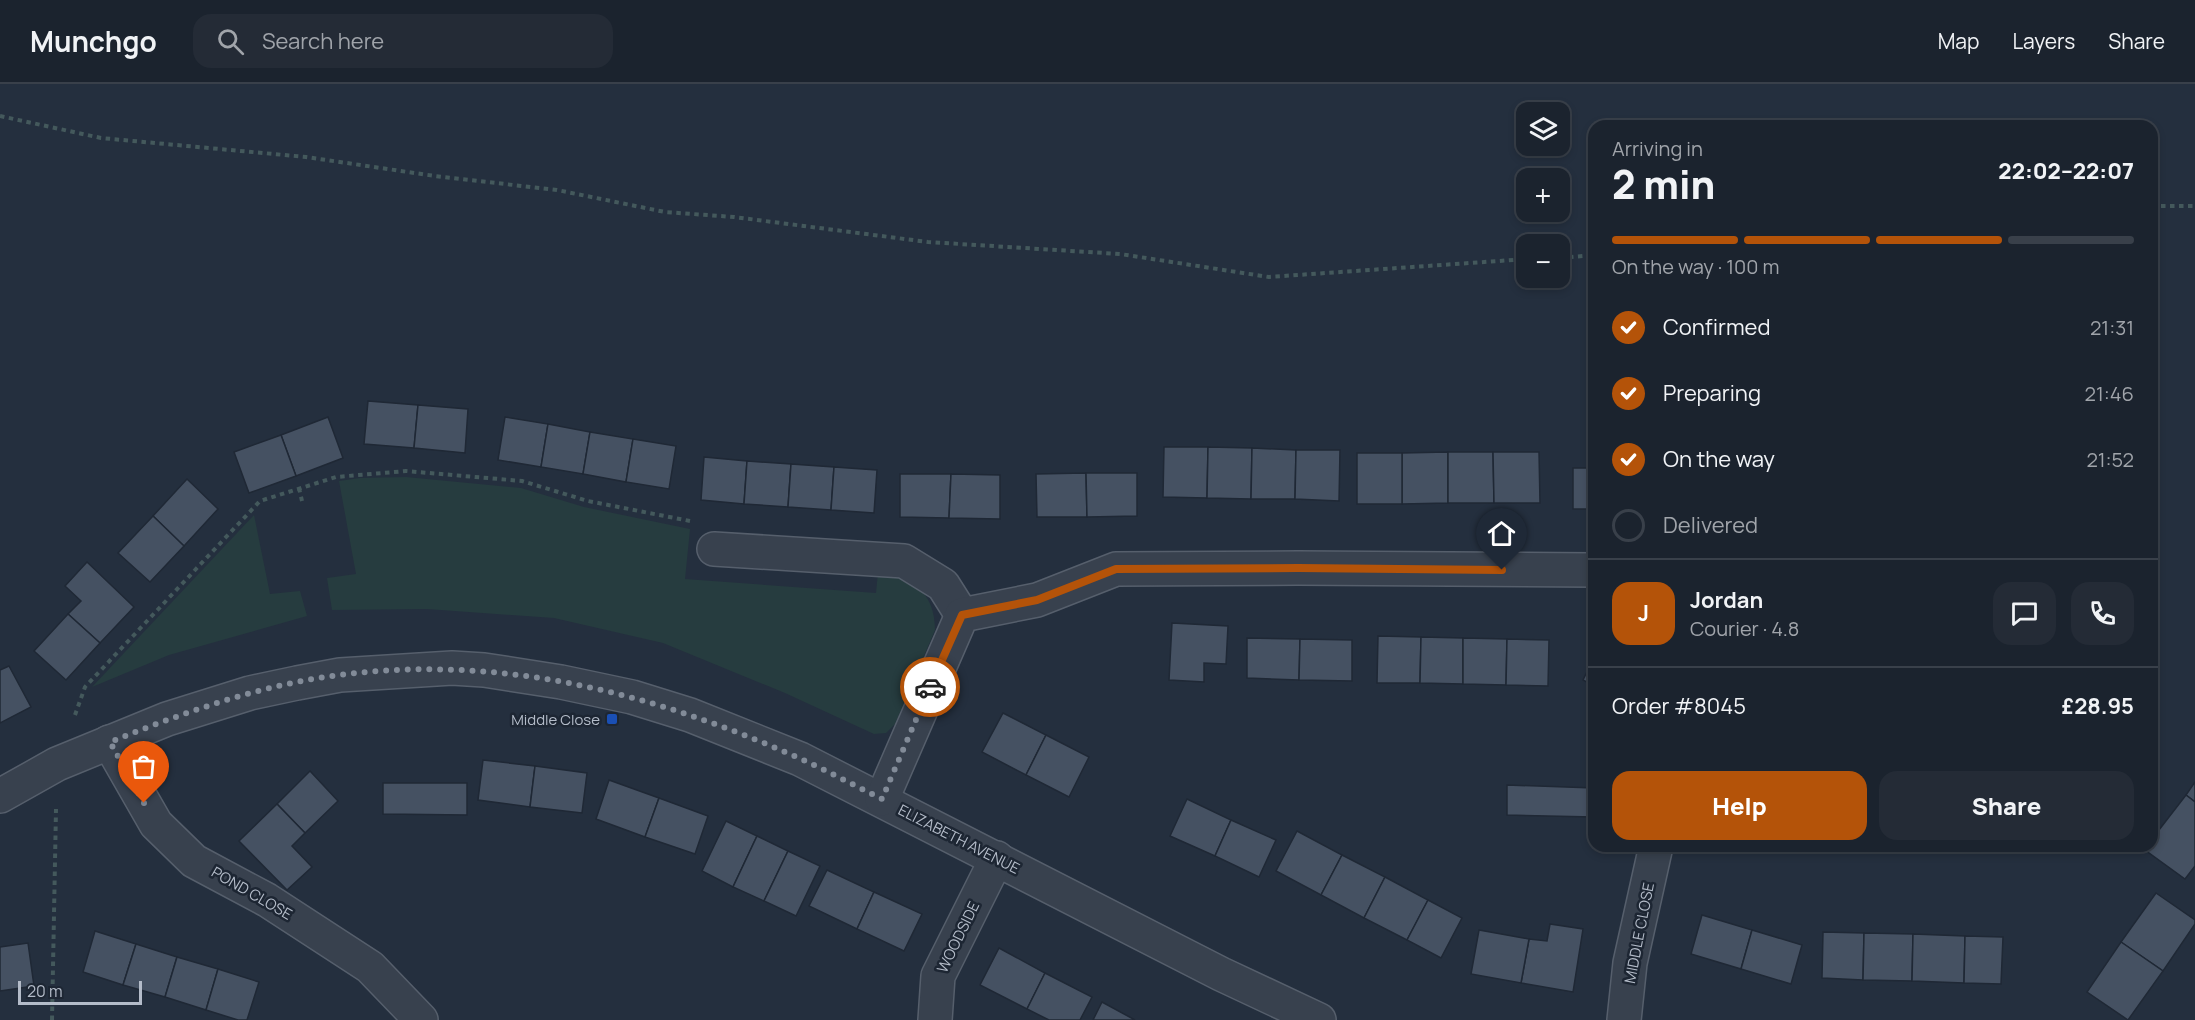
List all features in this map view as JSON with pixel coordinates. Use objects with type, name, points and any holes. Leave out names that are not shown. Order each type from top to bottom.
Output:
[{"type":"street","points":[[714,549],[904,561],[943,585],[962,615]]},
{"type":"street","points":[[962,615],[1037,600],[1116,569],[1588,570]]},
{"type":"street","points":[[882,799],[962,615]]},
{"type":"street","name":"ELIZABETH AVENUE","points":[[0,796],[57,764],[167,719],[240,696],[297,682],[340,675],[452,669],[484,670],[597,688],[690,715],[800,759],[1221,974],[1319,1020]]},
{"type":"street","name":"POND CLOSE","points":[[110,742],[156,824],[194,861],[267,900],[370,967],[421,1020]]},
{"type":"street","name":"MIDDLE CLOSE","points":[[1624,1020],[1630,963],[1655,852]]},
{"type":"street","name":"WOODSIDE","points":[[935,1020],[938,976],[997,858]]},
{"type":"path","points":[[0,116],[101,138],[306,157],[435,176],[557,190],[665,212],[734,217],[928,242],[1120,255],[1269,277],[1516,260]]},
{"type":"path","points":[[2158,206],[2195,206]]},
{"type":"path","points":[[1570,257],[1588,256]]},
{"type":"path","points":[[52,1020],[57,764],[85,687],[260,501],[336,477],[406,471],[522,481],[588,501],[689,521],[714,549]]},
{"type":"path","points":[[299,488],[302,501]]},
{"type":"green space","points":[[406,477],[521,488],[584,507],[690,529],[685,579],[876,593],[878,572],[890,574],[911,583],[926,596],[934,617],[935,630],[895,724],[886,733],[874,734],[785,693],[663,643],[554,618],[427,609],[332,610],[327,578],[356,574],[339,481]]},
{"type":"green space","points":[[254,515],[270,594],[300,591],[307,616],[169,655],[92,687]]},
{"type":"building","points":[[368,401],[418,405],[414,448],[364,444]]},
{"type":"building","points":[[418,405],[468,409],[465,453],[414,448]]},
{"type":"building","points":[[328,417],[343,458],[296,476],[281,435]]},
{"type":"building","points":[[505,417],[548,424],[541,467],[498,460]]},
{"type":"building","points":[[548,424],[590,432],[583,474],[541,467]]},
{"type":"building","points":[[590,432],[633,439],[626,482],[583,474]]},
{"type":"building","points":[[281,435],[296,476],[249,493],[234,452]]},
{"type":"building","points":[[633,439],[676,446],[669,489],[626,482]]},
{"type":"building","points":[[1164,447],[1208,447],[1207,498],[1163,497]]},
{"type":"building","points":[[1208,447],[1252,448],[1251,499],[1207,498]]},
{"type":"building","points":[[1252,448],[1296,450],[1295,499],[1251,499]]},
{"type":"building","points":[[1296,450],[1340,450],[1339,501],[1295,499]]},
{"type":"building","points":[[1448,452],[1448,503],[1402,504],[1402,453]]},
{"type":"building","points":[[1448,452],[1493,452],[1494,503],[1448,503]]},
{"type":"building","points":[[1493,452],[1539,452],[1540,503],[1494,503]]},
{"type":"building","points":[[1357,453],[1402,453],[1402,504],[1357,504]]},
{"type":"building","points":[[704,457],[747,461],[744,504],[701,500]]},
{"type":"building","points":[[747,461],[791,464],[788,507],[744,504]]},
{"type":"building","points":[[791,464],[834,467],[831,510],[788,507]]},
{"type":"building","points":[[834,467],[877,470],[874,513],[831,510]]},
{"type":"building","points":[[1573,468],[1588,468],[1588,509],[1573,509]]},
{"type":"building","points":[[1086,473],[1087,517],[1037,517],[1036,474]]},
{"type":"building","points":[[1086,473],[1137,473],[1137,516],[1087,517]]},
{"type":"building","points":[[900,474],[951,474],[949,518],[900,517]]},
{"type":"building","points":[[951,474],[1000,475],[1000,519],[949,518]]},
{"type":"building","points":[[187,479],[218,509],[184,546],[153,516]]},
{"type":"building","points":[[153,516],[184,546],[150,582],[118,553]]},
{"type":"building","points":[[87,562],[134,607],[100,643],[68,614],[81,601],[65,586]]},
{"type":"building","points":[[68,614],[100,643],[66,680],[34,651]]},
{"type":"building","points":[[1172,623],[1228,626],[1226,664],[1204,663],[1204,682],[1169,680]]},
{"type":"building","points":[[1378,636],[1421,637],[1420,683],[1377,683]]},
{"type":"building","points":[[1421,637],[1463,638],[1463,684],[1420,683]]},
{"type":"building","points":[[1247,638],[1300,639],[1299,680],[1247,678]]},
{"type":"building","points":[[1463,638],[1507,639],[1506,685],[1463,684]]},
{"type":"building","points":[[1300,639],[1352,640],[1352,681],[1299,680]]},
{"type":"building","points":[[1507,639],[1549,640],[1548,686],[1506,685]]},
{"type":"building","points":[[9,666],[31,707],[0,723],[0,670]]},
{"type":"building","points":[[1588,670],[1588,683],[1583,680]]},
{"type":"building","points":[[1003,713],[1046,735],[1026,775],[982,752]]},
{"type":"building","points":[[1046,735],[1089,757],[1069,797],[1026,775]]},
{"type":"building","points":[[483,760],[535,766],[530,807],[478,800]]},
{"type":"building","points":[[535,766],[587,773],[582,813],[530,807]]},
{"type":"building","points":[[310,771],[338,801],[305,833],[277,804]]},
{"type":"building","points":[[609,780],[659,798],[645,837],[596,819]]},
{"type":"building","points":[[2195,782],[2195,802],[2186,795]]},
{"type":"building","points":[[383,783],[467,783],[467,815],[383,814]]},
{"type":"building","points":[[1507,785],[1588,788],[1588,817],[1507,815]]},
{"type":"building","points":[[2186,795],[2195,802],[2195,866],[2185,879],[2148,852],[2158,852],[2158,831]]},
{"type":"building","points":[[659,798],[708,816],[695,854],[645,837]]},
{"type":"building","points":[[1187,799],[1231,820],[1215,856],[1170,836]]},
{"type":"building","points":[[277,804],[305,833],[292,846],[312,867],[287,890],[239,841]]},
{"type":"building","points":[[1231,820],[1276,840],[1259,877],[1215,856]]},
{"type":"building","points":[[726,821],[757,836],[733,887],[702,871]]},
{"type":"building","points":[[1297,831],[1342,855],[1321,895],[1276,871]]},
{"type":"building","points":[[757,836],[788,851],[764,901],[733,887]]},
{"type":"building","points":[[788,851],[820,866],[796,916],[764,901]]},
{"type":"building","points":[[1342,855],[1385,877],[1364,918],[1321,895]]},
{"type":"building","points":[[827,870],[874,892],[857,929],[809,906]]},
{"type":"building","points":[[1385,877],[1428,900],[1407,940],[1364,918]]},
{"type":"building","points":[[874,892],[922,914],[904,951],[857,929]]},
{"type":"building","points":[[2156,893],[2195,920],[2195,924],[2163,971],[2121,942]]},
{"type":"building","points":[[1428,900],[1462,918],[1441,958],[1407,940]]},
{"type":"building","points":[[1702,915],[1752,930],[1741,969],[1691,954]]},
{"type":"building","points":[[1550,924],[1583,929],[1573,992],[1521,983],[1529,939],[1547,941]]},
{"type":"building","points":[[1479,930],[1529,939],[1521,983],[1471,974]]},
{"type":"building","points":[[1752,930],[1802,945],[1791,984],[1741,969]]},
{"type":"building","points":[[95,931],[136,944],[123,985],[83,972]]},
{"type":"building","points":[[1823,932],[1864,933],[1863,980],[1822,978]]},
{"type":"building","points":[[1864,933],[1913,934],[1912,981],[1863,980]]},
{"type":"building","points":[[1913,934],[1965,936],[1964,983],[1912,981]]},
{"type":"building","points":[[1965,936],[2003,937],[2001,984],[1964,983]]},
{"type":"building","points":[[2121,942],[2163,971],[2128,1020],[2087,992]]},
{"type":"building","points":[[28,943],[34,986],[0,991],[0,947]]},
{"type":"building","points":[[136,944],[177,957],[165,997],[123,985]]},
{"type":"building","points":[[999,948],[1045,973],[1027,1009],[980,985]]},
{"type":"building","points":[[177,957],[218,969],[206,1010],[165,997]]},
{"type":"building","points":[[218,969],[259,982],[247,1020],[238,1020],[206,1010]]},
{"type":"building","points":[[1045,973],[1092,997],[1080,1020],[1049,1020],[1027,1009]]},
{"type":"building","points":[[1102,1002],[1135,1020],[1093,1020]]},
{"type":"way so far","points":[[144,803],[110,742],[167,719],[250,693],[297,682],[340,675],[452,669],[484,670],[597,688],[632,697],[690,715],[800,759],[882,799],[930,687]]},
{"type":"place","name":"Middle Close","points":[[612,719]]},
{"type":"route","points":[[930,687],[962,615],[1037,600],[1116,569],[1502,570]]}]
